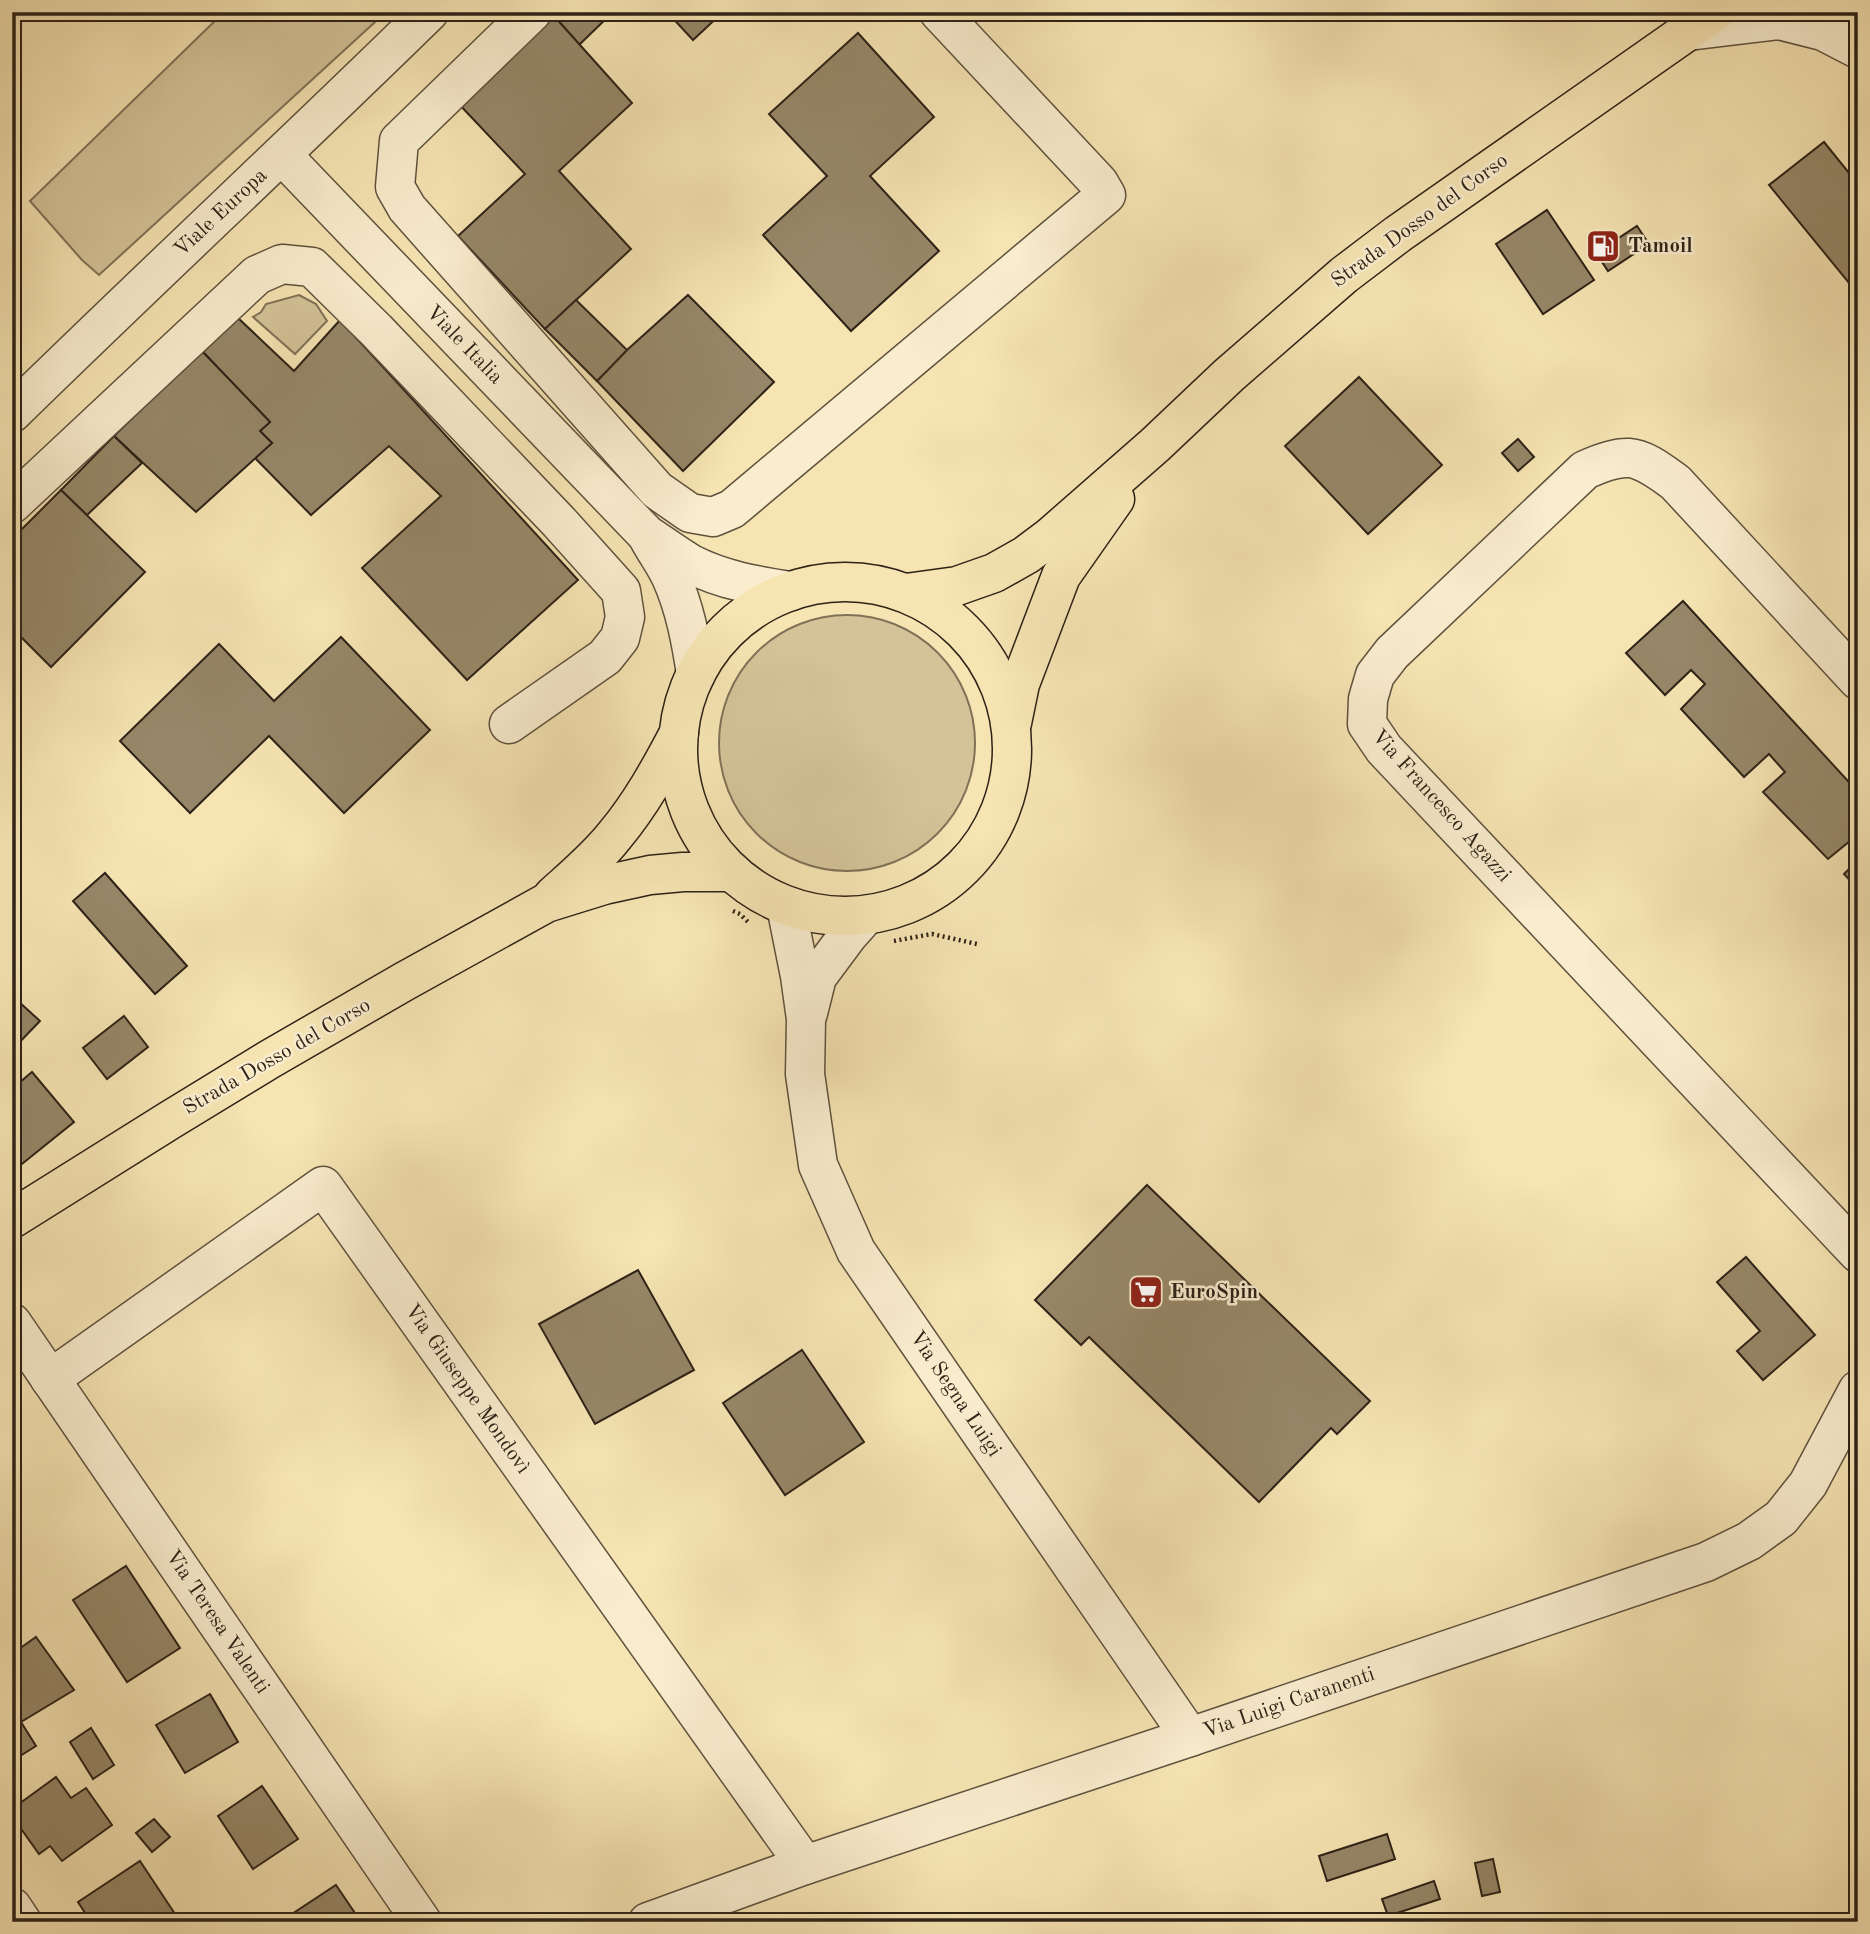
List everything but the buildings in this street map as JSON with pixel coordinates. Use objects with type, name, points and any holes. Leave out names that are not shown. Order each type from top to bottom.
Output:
[{"type":"main road","name":"Strada Dosso del Corso","points":[[906,593],[957,586],[993,573],[1026,555],[1050,537],[1344,275],[1398,234],[1702,22]]},
{"type":"main road","name":"Strada Dosso del Corso","points":[[1012,723],[1020,684],[1061,576],[1144,454]]},
{"type":"main road","points":[[842,582],[906,593],[950,618],[981,651],[1002,690],[1012,723],[1013,755],[1009,787],[998,819],[983,845],[952,879],[907,905],[877,930],[786,906],[747,886],[730,890],[689,809],[678,761],[679,733],[688,692],[696,674],[719,640],[750,611],[791,591],[818,584],[842,582]]},
{"type":"main road","name":"Strada Dosso del Corso","points":[[12,1219],[270,1059],[546,902],[592,861],[615,836],[657,775],[679,733]]},
{"type":"main road","name":"Strada Dosso del Corso","points":[[546,902],[604,885],[650,875],[683,872],[730,890]]},
{"type":"street","name":"Viale Europa","points":[[12,413],[429,12]]},
{"type":"street","points":[[532,12],[399,141],[395,187],[407,208],[657,490],[690,513],[712,517],[732,509],[1106,195],[1098,183],[939,12]]},
{"type":"street","points":[[1702,22],[1821,22],[1858,49]]},
{"type":"street","name":"Viale Italia","points":[[282,155],[646,534],[692,564],[719,576],[791,591]]},
{"type":"street","points":[[12,504],[257,275],[282,264],[312,267],[376,330],[621,591],[625,618],[620,638],[605,657],[509,724]]},
{"type":"street","points":[[376,330],[415,293]]},
{"type":"street","name":"Via Francesco Agazzi","points":[[1858,680],[1675,482],[1652,466],[1630,457],[1606,461],[1585,470],[1392,653],[1375,675],[1368,699],[1367,724],[1384,749],[1858,1253]]},
{"type":"street","points":[[559,522],[598,485]]},
{"type":"street","name":"Viale Italia","points":[[646,534],[671,577],[691,642],[696,674]]},
{"type":"street","name":"Via Segna Luigi","points":[[786,906],[806,1019],[805,1074],[818,1165],[856,1251],[1190,1737]]},
{"type":"street","name":"Via Segna Luigi","points":[[806,1019],[817,977],[849,934],[877,930]]},
{"type":"street","name":"Via Giuseppe Mondovì","points":[[50,1379],[323,1186],[805,1864]]},
{"type":"street","name":"Via Teresa Valenti","points":[[12,1323],[422,1922]]},
{"type":"street","name":"Via Luigi Caranenti","points":[[648,1922],[805,1864],[1706,1562],[1749,1541],[1781,1518],[1808,1484],[1858,1390]]},
{"type":"street","points":[[12,1907],[22,1922]]},
{"type":"path","points":[[730,890],[740,914],[753,927]]},
{"type":"path","points":[[877,930],[896,940],[932,934],[977,944]]},
{"type":"shaded area","points":[[224,12],[386,12],[99,275],[82,260],[30,201]]},
{"type":"shaded area","points":[[299,295],[316,304],[327,321],[295,354],[253,317],[261,312],[266,304]]},
{"type":"shaded area","points":[[847,615],[884,621],[907,630],[928,644],[946,662],[965,694],[975,743],[969,780],[960,803],[946,824],[928,842],[896,861],[847,871],[810,865],[787,856],[766,842],[748,824],[729,792],[719,743],[725,706],[734,683],[748,662],[766,644],[798,625]]},
{"type":"place","name":"Tamoil","points":[[1603,246]]},
{"type":"place","name":"EuroSpin","points":[[1146,1292]]}]
